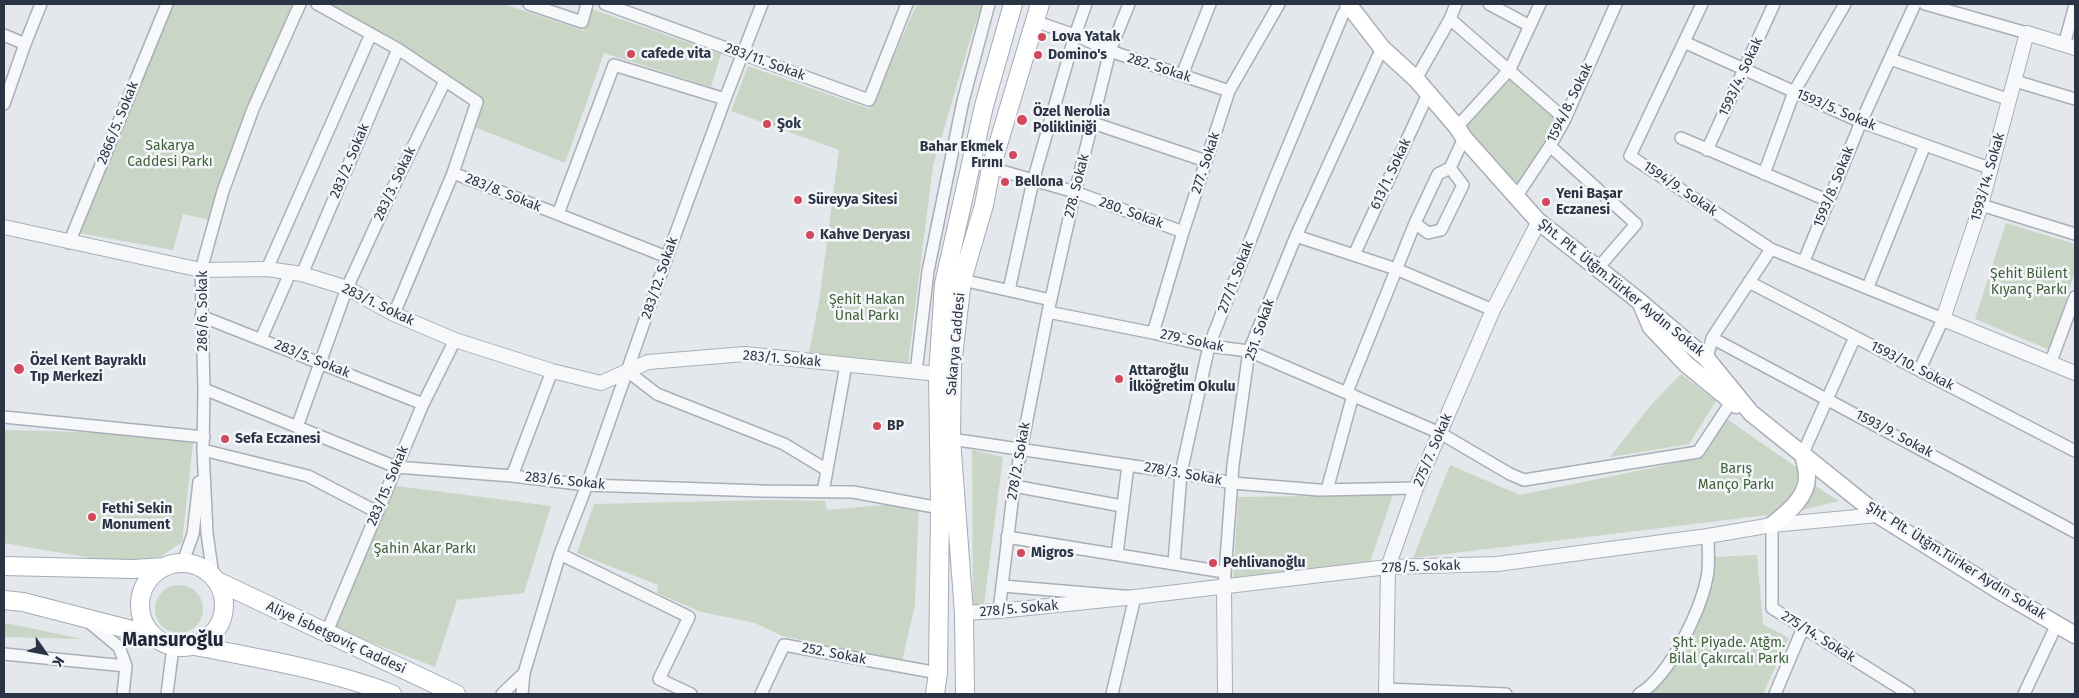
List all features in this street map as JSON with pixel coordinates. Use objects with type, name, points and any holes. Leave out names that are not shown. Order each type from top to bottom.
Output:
[{"type":"main road","name":"Sakarya Caddesi","points":[[935,694],[938,674],[940,508],[938,374],[944,284],[984,106],[1013,4]]},
{"type":"main road","name":"Sakarya Caddesi","points":[[965,694],[964,613],[951,439],[952,365],[962,280],[984,205],[991,168],[1040,4]]},
{"type":"main road","name":"Şht. Plt. Ütğm.Türker Aydın Sokak","points":[[1349,4],[1382,48],[1416,79],[1516,197],[1540,221],[1707,359],[1751,413],[1878,514],[1998,590],[2074,632]]},
{"type":"main road","points":[[1639,301],[1651,327],[1686,364],[1730,402],[1751,413]]},
{"type":"main road","points":[[1772,525],[1792,509],[1806,485],[1807,476],[1803,453]]},
{"type":"main road","points":[[8,565],[133,569],[165,567],[182,562],[204,569],[221,585],[224,610],[221,622],[215,632],[195,646],[173,647],[161,643],[151,636],[144,626],[140,615],[139,603],[142,592],[147,581],[165,567]]},
{"type":"main road","name":"Aliye İsbetgoviç Caddesi","points":[[215,579],[326,634],[456,694]]},
{"type":"main road","points":[[4,600],[23,602],[151,636]]},
{"type":"main road","points":[[4,605],[23,602]]},
{"type":"main road","name":"Aliye İsbetgoviç Caddesi","points":[[195,646],[318,671],[392,694]]},
{"type":"street","points":[[4,104],[41,4]]},
{"type":"street","name":"2866/5. Sokak","points":[[69,243],[167,4]]},
{"type":"street","name":"286/6. Sokak","points":[[215,579],[207,533],[203,450],[204,390],[201,270],[223,191],[250,118],[300,4]]},
{"type":"street","points":[[317,4],[398,49],[477,102],[453,173]]},
{"type":"street","points":[[529,4],[582,22],[587,4]]},
{"type":"street","name":"283/11. Sokak","points":[[605,4],[870,100],[908,4]]},
{"type":"street","name":"283/12. Sokak","points":[[522,694],[524,673],[560,554],[587,485],[725,99],[762,4]]},
{"type":"street","points":[[916,372],[928,271],[963,101],[989,4]]},
{"type":"street","points":[[1009,290],[1033,181],[1074,35],[1086,4]]},
{"type":"street","name":"278. Sokak","points":[[1049,306],[1110,52],[1129,4]]},
{"type":"street","points":[[1182,75],[1210,4]]},
{"type":"street","name":"277. Sokak","points":[[1154,333],[1183,232],[1229,91],[1279,4]]},
{"type":"street","name":"277/1. Sokak","points":[[1174,563],[1181,473],[1209,346],[1272,185],[1343,14],[1349,4]]},
{"type":"street","points":[[1416,79],[1450,19],[1456,4]]},
{"type":"street","points":[[1489,4],[1530,26]]},
{"type":"street","points":[[1327,490],[1350,394],[1415,223],[1438,174],[1450,168],[1461,133],[1510,69],[1540,4]]},
{"type":"street","name":"1594/8. Sokak","points":[[1516,197],[1550,146],[1565,119],[1616,4]]},
{"type":"street","name":"1594/9. Sokak","points":[[1702,4],[1630,156],[1771,249]]},
{"type":"street","name":"1593/4. Sokak","points":[[1707,150],[1774,4]]},
{"type":"street","points":[[1764,174],[1794,92],[1845,4]]},
{"type":"street","name":"1593/8. Sokak","points":[[1804,261],[1861,122],[1915,4]]},
{"type":"street","points":[[1925,4],[2070,47],[2075,5]]},
{"type":"street","points":[[1450,19],[1510,69],[1565,119]]},
{"type":"street","name":"282. Sokak","points":[[1034,21],[1074,35],[1110,52],[1229,91]]},
{"type":"street","name":"1593/14. Sokak","points":[[1943,319],[1992,169],[2027,33]]},
{"type":"street","points":[[267,269],[371,34]]},
{"type":"street","points":[[4,35],[25,44]]},
{"type":"street","name":"1593/5. Sokak","points":[[1684,42],[1861,122],[1992,169]]},
{"type":"street","name":"251. Sokak","points":[[1225,694],[1224,572],[1233,465],[1249,351],[1296,236],[1382,48]]},
{"type":"street","name":"283/2. Sokak","points":[[261,338],[296,274],[398,49]]},
{"type":"street","points":[[1890,59],[2010,100]]},
{"type":"street","points":[[558,214],[614,65],[725,99]]},
{"type":"street","name":"283/3. Sokak","points":[[297,427],[347,288],[445,81]]},
{"type":"street","points":[[2015,82],[2075,99]]},
{"type":"street","name":"613/1. Sokak","points":[[1354,255],[1428,94]]},
{"type":"street","points":[[1093,123],[1206,161]]},
{"type":"street","points":[[1681,138],[1830,201]]},
{"type":"street","points":[[1868,287],[1925,145]]},
{"type":"street","points":[[1550,146],[1636,224],[1598,268]]},
{"type":"street","name":"280. Sokak","points":[[991,168],[1075,192],[1183,232]]},
{"type":"street","points":[[1415,223],[1428,233],[1441,230],[1463,185],[1450,168]]},
{"type":"street","name":"283/8. Sokak","points":[[394,314],[453,173],[667,257]]},
{"type":"street","points":[[1981,205],[2075,234]]},
{"type":"street","name":"275/7. Sokak","points":[[1386,692],[1388,567],[1416,488],[1493,310],[1540,221]]},
{"type":"street","name":"283/1. Sokak","points":[[4,227],[69,243],[201,270],[267,269],[296,274],[347,288],[394,314],[455,340],[552,371],[601,382],[648,362],[745,354],[938,374]]},
{"type":"street","points":[[1296,236],[1396,270],[1493,310]]},
{"type":"street","points":[[1707,359],[1712,338],[1771,249],[2075,373]]},
{"type":"street","name":"279. Sokak","points":[[962,280],[1009,290],[1049,306],[1154,333],[1209,346],[1249,351],[1440,433],[1510,474],[1524,480],[1698,452],[1730,402]]},
{"type":"street","name":"1593/10. Sokak","points":[[1749,282],[2075,451]]},
{"type":"street","points":[[2050,364],[2074,302]]},
{"type":"street","name":"278/2. Sokak","points":[[999,612],[1014,486],[1049,306]]},
{"type":"street","name":"283/5. Sokak","points":[[201,316],[261,338],[422,404]]},
{"type":"street","points":[[1920,369],[1943,319]]},
{"type":"street","points":[[1803,453],[1855,337]]},
{"type":"street","name":"1593/9. Sokak","points":[[1712,338],[2075,532]]},
{"type":"street","name":"283/15. Sokak","points":[[326,634],[422,404],[455,340]]},
{"type":"street","points":[[823,492],[846,365]]},
{"type":"street","points":[[512,476],[552,371]]},
{"type":"street","points":[[627,371],[657,394],[784,444],[827,470]]},
{"type":"street","name":"283/6. Sokak","points":[[204,390],[396,467],[512,476],[587,485],[853,492],[940,508]]},
{"type":"street","points":[[4,417],[204,437]]},
{"type":"street","name":"278/3. Sokak","points":[[951,439],[1181,473],[1232,483],[1327,490],[1416,488]]},
{"type":"street","points":[[182,562],[193,534],[203,450],[308,476],[377,512]]},
{"type":"street","points":[[1117,554],[1128,465]]},
{"type":"street","points":[[1014,486],[1122,506]]},
{"type":"street","name":"278/5. Sokak","points":[[964,613],[999,612],[1388,567],[1497,564],[1708,536],[1772,525],[1878,514]]},
{"type":"street","name":"275/14. Sokak","points":[[1772,525],[1772,608],[1909,694]]},
{"type":"street","points":[[1639,694],[1650,688],[1674,657],[1696,614],[1708,572],[1708,536]]},
{"type":"street","points":[[1007,537],[1224,572]]},
{"type":"street","points":[[560,554],[689,617],[659,679],[691,694]]},
{"type":"street","points":[[1003,586],[1135,597],[1112,694]]},
{"type":"street","points":[[84,619],[119,647],[126,666],[123,694]]},
{"type":"street","points":[[2024,694],[2057,624]]},
{"type":"street","points":[[1775,694],[1803,628]]},
{"type":"street","name":"252. Sokak","points":[[761,694],[784,645],[938,674]]},
{"type":"street","points":[[167,694],[173,647]]},
{"type":"street","points":[[4,654],[126,666]]},
{"type":"street","points":[[502,694],[524,673]]},
{"type":"street","points":[[1386,692],[1506,694]]},
{"type":"green space","name":"Sakarya Caddesi Parkı","points":[[167,4],[296,4],[210,220],[183,214],[173,250],[73,232]]},
{"type":"green space","points":[[324,4],[504,4],[584,31],[592,9],[721,54],[711,87],[604,53],[565,163],[472,126],[476,102]]},
{"type":"green space","name":"Şehit Hakan Ünal Parkı","points":[[917,4],[983,4],[973,30],[933,166],[908,363],[809,353],[820,295],[839,150],[731,111],[748,66],[870,109]]},
{"type":"green space","points":[[1511,76],[1562,120],[1519,185],[1462,127]]},
{"type":"green space","name":"Şehit Bülent Kıyanç Parkı","points":[[2006,223],[2075,244],[2075,271],[2050,350],[1975,319]]},
{"type":"green space","points":[[1681,374],[1716,401],[1689,444],[1610,457],[1651,405]]},
{"type":"green space","name":"Barış Manço Parkı","points":[[1727,419],[1799,469],[1792,494],[1786,504],[1776,514],[1413,558],[1450,465],[1520,495],[1700,458]]},
{"type":"green space","points":[[4,430],[194,435],[182,542],[160,557],[114,562],[4,543]]},
{"type":"green space","points":[[972,450],[1003,457],[983,612],[973,611]]},
{"type":"green space","points":[[1811,483],[1839,501],[1802,510]]},
{"type":"green space","name":"Şahin Akar Parkı","points":[[389,485],[551,506],[524,593],[457,600],[435,667],[329,626]]},
{"type":"green space","points":[[1393,495],[1370,562],[1233,583],[1238,497]]},
{"type":"green space","points":[[767,500],[825,501],[827,510],[894,504],[919,504],[915,605],[902,661],[782,636],[755,623],[701,612],[657,593],[658,585],[577,553],[594,504]]},
{"type":"green space","name":"Şht. Piyade. Atğm. Bilal Çakırcalı Parkı","points":[[1757,555],[1763,624],[1789,638],[1763,694],[1646,694],[1675,664],[1713,557]]},
{"type":"green space","points":[[179,585],[188,587],[196,592],[201,600],[203,609],[201,618],[196,626],[188,631],[179,633],[170,631],[162,626],[157,618],[155,609],[157,600],[162,592],[170,587]]},
{"type":"green space","points":[[4,624],[10,624],[83,639],[4,637]]},
{"type":"place","name":"Lova Yatak","points":[[1042,37]]},
{"type":"place","name":"cafede vita","points":[[631,54]]},
{"type":"place","name":"Domino's","points":[[1038,55]]},
{"type":"place","name":"Özel Nerolia Polikliniği","points":[[1022,120]]},
{"type":"place","name":"Şok","points":[[767,124]]},
{"type":"place","name":"Bahar Ekmek Fırını","points":[[1013,155]]},
{"type":"place","name":"Bellona","points":[[1005,182]]},
{"type":"place","name":"Süreyya Sitesi","points":[[798,200]]},
{"type":"place","name":"Yeni Başar Eczanesi","points":[[1546,202]]},
{"type":"place","name":"Kahve Deryası","points":[[810,235]]},
{"type":"place","name":"Özel Kent Bayraklı Tıp Merkezi","points":[[19,369]]},
{"type":"place","name":"Attaroğlu İlköğretim Okulu","points":[[1119,379]]},
{"type":"place","name":"BP","points":[[877,426]]},
{"type":"place","name":"Sefa Eczanesi","points":[[225,439]]},
{"type":"place","name":"Fethi Sekin Monument","points":[[92,517]]},
{"type":"place","name":"Migros","points":[[1021,553]]},
{"type":"place","name":"Pehlivanoğlu","points":[[1213,563]]},
{"type":"district","name":"Mansuroğlu","points":[[173,641]]}]
